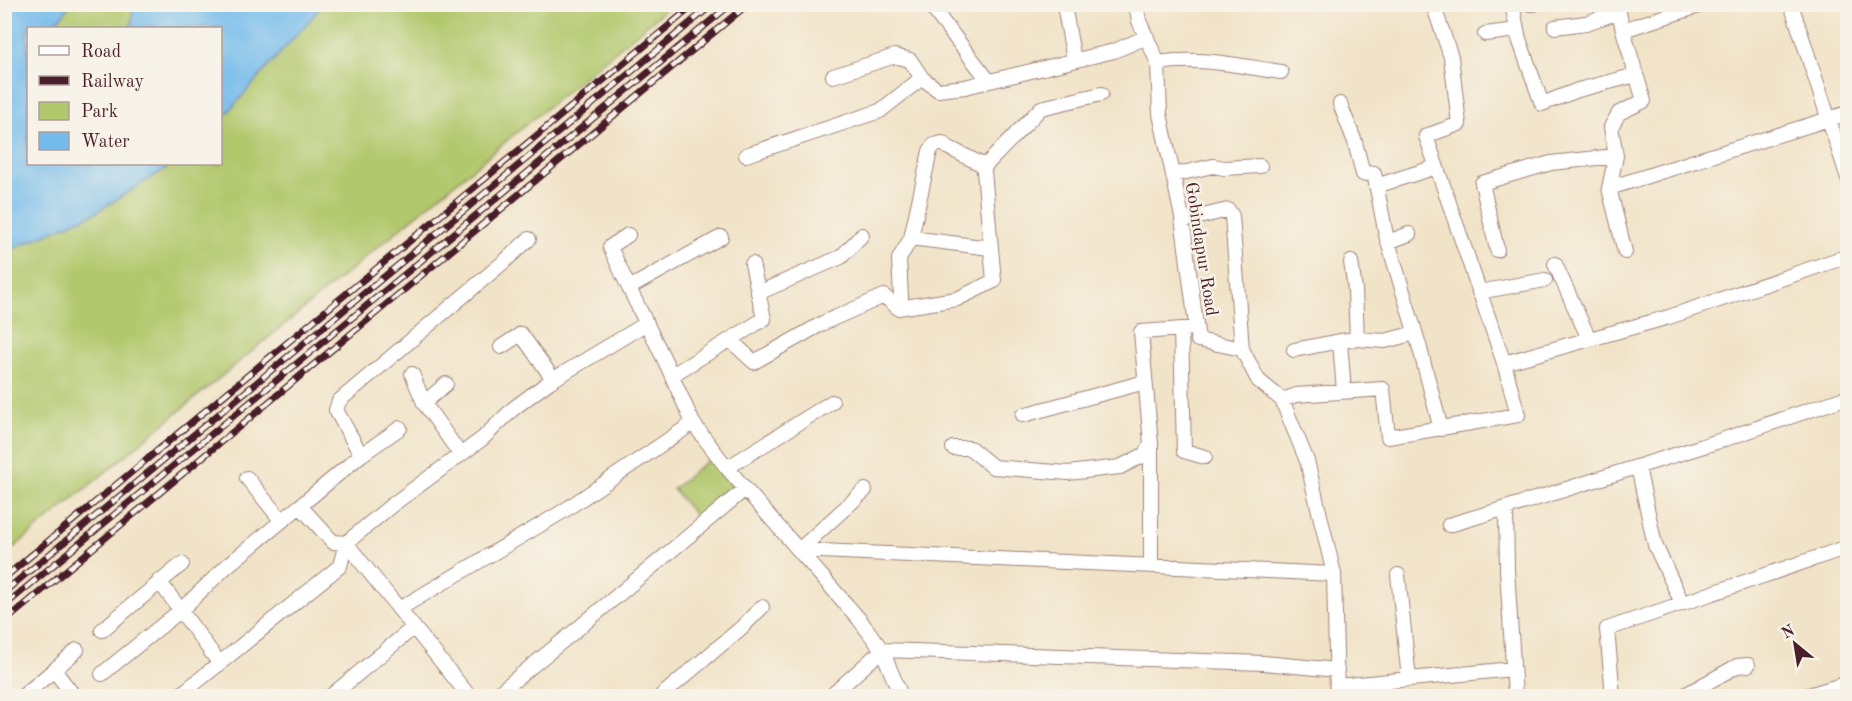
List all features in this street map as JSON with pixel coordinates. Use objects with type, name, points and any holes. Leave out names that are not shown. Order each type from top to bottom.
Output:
[{"type":"street","points":[[929,4],[989,81]]},
{"type":"street","name":"Gobindapur Road","points":[[1136,4],[1139,21],[1158,63],[1160,114],[1182,221],[1198,340],[1242,349]]},
{"type":"street","points":[[1512,4],[1517,30],[1542,104],[1578,90],[1636,75]]},
{"type":"street","points":[[1623,30],[1705,4]]},
{"type":"street","points":[[1791,4],[1827,120],[1848,178]]},
{"type":"street","points":[[1064,5],[1074,60]]},
{"type":"street","points":[[1282,400],[1296,395],[1383,389],[1388,437],[1518,415],[1504,363],[1426,136],[1459,123],[1451,57],[1434,5]]},
{"type":"street","points":[[1555,27],[1586,23],[1618,8],[1644,101],[1618,113],[1611,127],[1616,156],[1609,188],[1625,252]]},
{"type":"street","points":[[1485,34],[1517,30]]},
{"type":"street","points":[[833,76],[895,56],[910,60],[922,78],[938,90],[965,87],[1114,51],[1147,37]]},
{"type":"street","points":[[1158,63],[1173,60],[1208,61],[1281,72]]},
{"type":"street","points":[[746,155],[880,111],[922,78]]},
{"type":"street","points":[[730,340],[754,362],[823,323],[884,296],[898,308],[957,299],[994,281],[985,166],[1041,108],[1101,94]]},
{"type":"street","points":[[1341,104],[1355,142],[1363,174],[1374,173],[1388,242],[1441,429]]},
{"type":"street","points":[[1609,188],[1848,114]]},
{"type":"street","points":[[898,308],[901,297],[899,259],[911,238],[930,151],[934,145],[942,143],[985,166]]},
{"type":"street","points":[[1497,250],[1482,183],[1551,163],[1616,156]]},
{"type":"street","points":[[1173,174],[1214,166],[1224,168],[1260,166]]},
{"type":"street","points":[[1376,186],[1436,167]]},
{"type":"street","points":[[1182,221],[1228,210],[1232,216],[1242,349],[1258,380],[1282,400],[1307,461],[1334,574],[1337,691],[1409,679],[1513,669]]},
{"type":"street","points":[[1388,242],[1409,234]]},
{"type":"street","points":[[628,235],[610,247],[693,423],[727,468],[859,619],[882,650],[902,696]]},
{"type":"street","points":[[758,293],[841,257],[862,235]]},
{"type":"street","points":[[629,288],[721,237]]},
{"type":"street","points":[[911,238],[990,248]]},
{"type":"street","points":[[361,455],[336,410],[339,401],[529,239]]},
{"type":"street","points":[[1504,363],[1669,317],[1848,256]]},
{"type":"street","points":[[1351,262],[1356,290],[1357,339]]},
{"type":"street","points":[[672,375],[764,319],[752,264]]},
{"type":"street","points":[[1555,264],[1589,339]]},
{"type":"street","points":[[1479,291],[1545,280]]},
{"type":"street","points":[[179,696],[340,566],[346,543],[392,505],[482,439],[514,408],[553,379],[646,323]]},
{"type":"street","points":[[1151,566],[1151,444],[1141,332],[1196,328]]},
{"type":"street","points":[[1181,329],[1184,451],[1205,457]]},
{"type":"street","points":[[1294,350],[1357,339],[1385,341],[1415,333]]},
{"type":"street","points":[[501,347],[521,334],[553,379]]},
{"type":"street","points":[[1340,341],[1344,392]]},
{"type":"street","points":[[412,374],[424,404],[460,454]]},
{"type":"street","points":[[1023,415],[1145,382]]},
{"type":"street","points":[[424,404],[446,384]]},
{"type":"street","points":[[1449,525],[1638,467],[1848,397]]},
{"type":"street","points":[[727,468],[832,402]]},
{"type":"street","points":[[399,609],[562,512],[693,423]]},
{"type":"street","points":[[102,674],[180,610],[226,566],[281,520],[361,455],[400,428]]},
{"type":"street","points":[[954,448],[970,448],[993,467],[1068,473],[1120,467],[1144,455],[1151,444]]},
{"type":"street","points":[[1638,467],[1655,545],[1683,603]]},
{"type":"street","points":[[247,478],[281,520]]},
{"type":"street","points":[[495,696],[745,489]]},
{"type":"street","points":[[799,550],[866,490]]},
{"type":"street","points":[[300,506],[333,542],[346,543],[469,696]]},
{"type":"street","points":[[1506,508],[1515,696]]},
{"type":"street","points":[[1613,696],[1607,629],[1848,547]]},
{"type":"street","points":[[799,550],[1334,574]]},
{"type":"street","points":[[102,630],[182,564]]},
{"type":"street","points":[[1398,575],[1409,679]]},
{"type":"street","points":[[159,581],[220,664]]},
{"type":"street","points":[[661,696],[741,628],[762,607]]},
{"type":"street","points":[[331,696],[414,627]]},
{"type":"street","points":[[23,696],[77,650]]},
{"type":"street","points":[[831,696],[882,650],[1264,663],[1337,670]]},
{"type":"street","points":[[1683,696],[1737,666],[1748,665]]},
{"type":"street","points":[[54,670],[74,696]]},
{"type":"street","points":[[1806,696],[1848,683]]},
{"type":"green space","points":[[5,5],[671,5],[5,555]]},
{"type":"green space","points":[[713,456],[739,489],[699,520],[673,489]]},
{"type":"water","points":[[5,4],[69,5],[66,12],[51,27],[27,27],[27,165],[171,165],[95,213],[5,252]]},
{"type":"water","points":[[133,4],[323,5],[222,119],[222,27],[130,27]]},
{"type":"railway","points":[[4,578],[695,4]]},
{"type":"railway","points":[[4,592],[713,4]]},
{"type":"railway","points":[[4,606],[731,4]]},
{"type":"railway","points":[[4,622],[748,4]]}]
